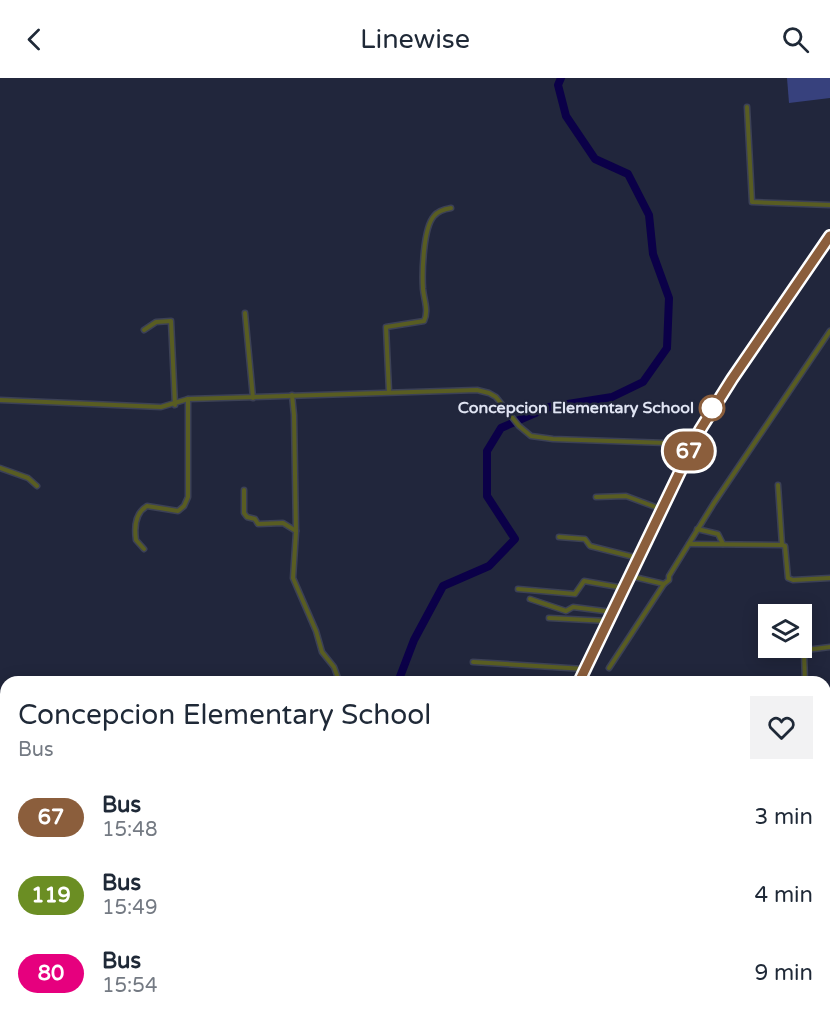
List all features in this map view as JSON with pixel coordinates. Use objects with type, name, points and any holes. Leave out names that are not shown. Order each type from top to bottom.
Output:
[{"type":"highway","points":[[582,676],[688,452],[712,409],[830,236]]},
{"type":"street","points":[[747,107],[752,202],[830,205]]},
{"type":"street","points":[[389,393],[386,327],[426,319],[423,290],[424,258],[429,224],[434,216],[451,208]]},
{"type":"street","points":[[245,313],[253,398]]},
{"type":"street","points":[[144,330],[156,322],[171,321],[175,405]]},
{"type":"street","points":[[609,668],[669,579],[688,544],[802,370],[830,331]]},
{"type":"street","points":[[0,400],[161,407],[175,405],[188,399],[477,390],[489,393],[505,406],[519,426],[537,438],[667,443],[688,452]]},
{"type":"street","points":[[292,395],[296,532],[293,578],[316,631],[322,652],[334,667],[337,676]]},
{"type":"street","points":[[144,549],[136,540],[135,522],[139,513],[147,506],[181,510],[188,497],[188,399]]},
{"type":"street","points":[[0,468],[28,478],[37,486]]},
{"type":"street","points":[[778,485],[782,545],[785,546],[788,578],[793,580],[830,578]]},
{"type":"street","points":[[244,490],[244,513],[247,517],[255,519],[258,524],[283,523],[296,532]]},
{"type":"street","points":[[596,497],[626,496],[661,509]]},
{"type":"street","points":[[698,529],[718,534],[723,544]]},
{"type":"street","points":[[559,537],[585,539],[590,546],[638,558]]},
{"type":"street","points":[[688,544],[782,545]]},
{"type":"street","points":[[630,576],[664,584]]},
{"type":"street","points":[[518,589],[575,594],[584,581],[625,588]]},
{"type":"street","points":[[530,599],[566,611],[573,607],[612,612]]},
{"type":"street","points":[[549,618],[608,621]]},
{"type":"street","points":[[805,676],[804,653],[806,650],[830,647]]},
{"type":"street","points":[[473,662],[586,669]]},
{"type":"shaded area","points":[[787,78],[830,78],[830,98],[789,103]]},
{"type":"waterway","points":[[400,676],[414,640],[443,586],[489,566],[515,539],[487,496],[487,451],[501,428],[549,407],[612,397],[643,382],[667,348],[669,298],[653,254],[649,215],[628,174],[595,159],[566,116],[558,85],[561,78]]},
{"type":"bus line","name":"67","points":[[582,676],[700,430],[732,379],[830,236]]},
{"type":"place","name":"Concepcion Elementary School","points":[[712,408]]}]
